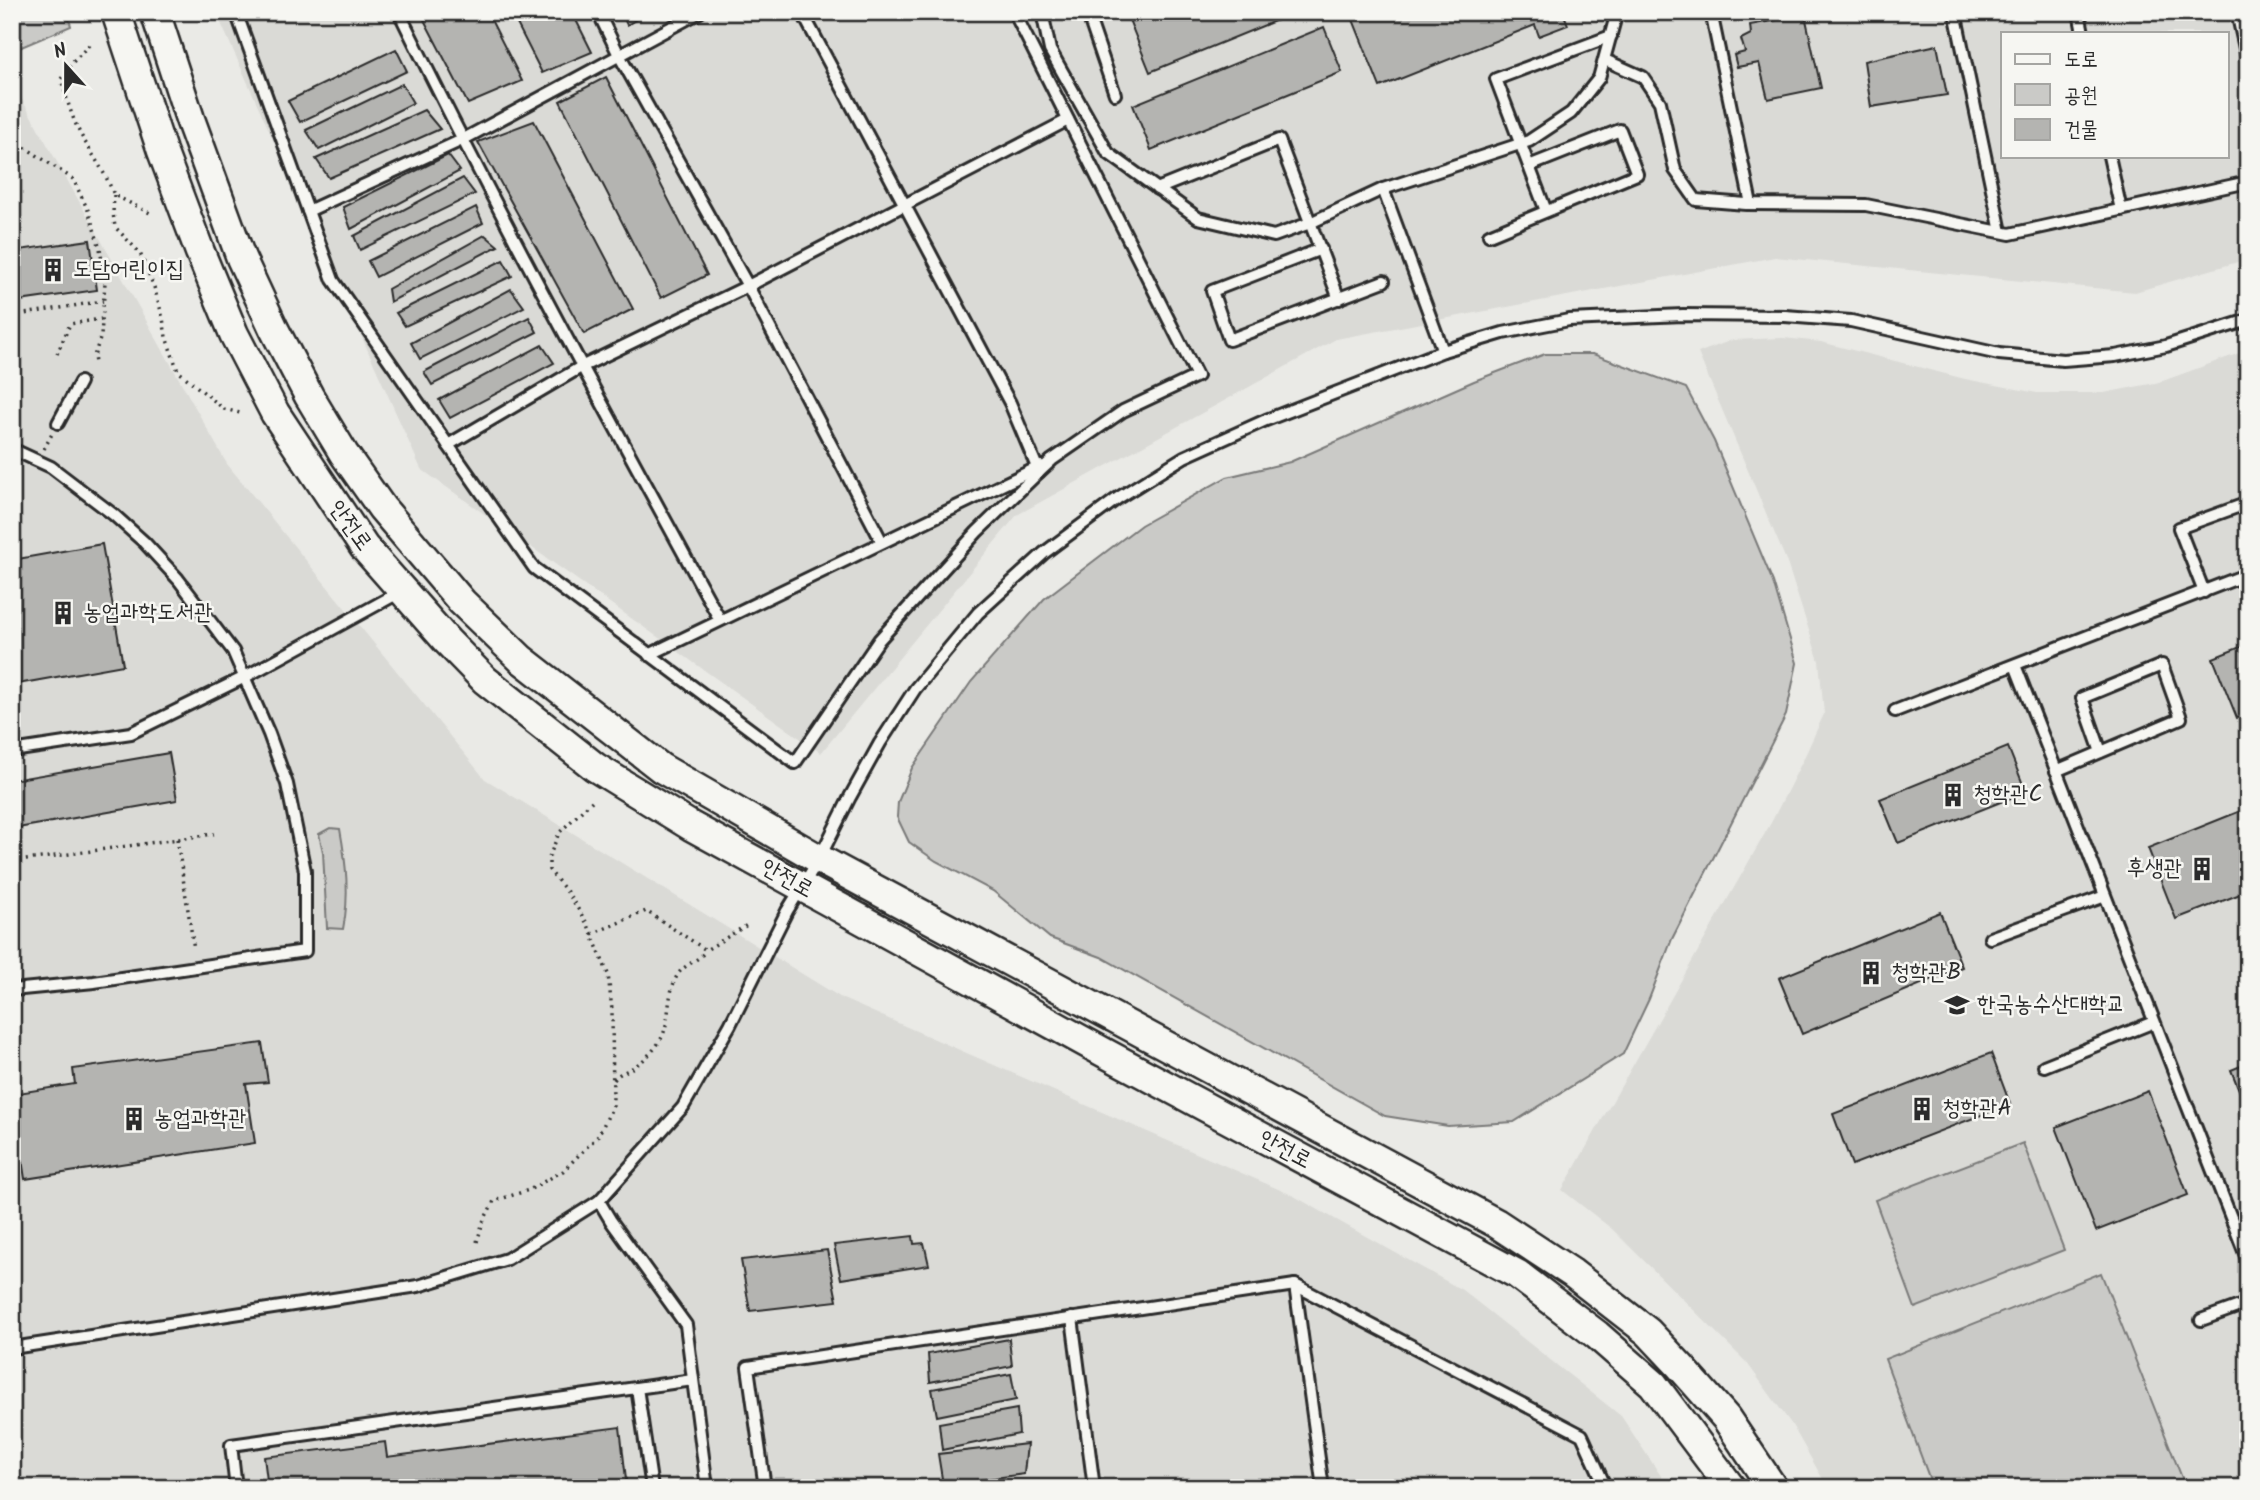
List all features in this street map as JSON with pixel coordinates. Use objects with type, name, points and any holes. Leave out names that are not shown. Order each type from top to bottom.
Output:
[{"type":"street","name":"안전로","points":[[116,12],[162,151],[234,334],[275,413],[364,547],[401,591],[485,680],[595,767],[691,827],[1517,1274],[1597,1335],[1653,1384],[1731,1488]]},
{"type":"street","name":"안전로","points":[[155,12],[190,119],[246,270],[309,396],[344,454],[382,508],[462,603],[521,659],[661,768],[819,859],[1496,1223],[1572,1273],[1648,1332],[1681,1366],[1726,1418],[1773,1488]]},
{"type":"lane","points":[[236,12],[333,280],[534,568],[795,763],[879,640],[977,532],[1038,470],[1123,411],[1198,376],[1014,12]]},
{"type":"lane","points":[[399,12],[462,140],[720,620]]},
{"type":"lane","points":[[598,12],[619,55],[748,286],[882,542]]},
{"type":"lane","points":[[308,211],[462,140],[700,12]]},
{"type":"lane","points":[[802,12],[1010,403],[1038,470]]},
{"type":"lane","points":[[1042,12],[1050,50],[1108,153],[1198,218],[1274,236],[1310,223],[1383,189],[1529,141],[1571,113],[1600,78],[1617,12]]},
{"type":"lane","points":[[1087,12],[1115,94]]},
{"type":"lane","points":[[1712,12],[1751,204]]},
{"type":"lane","points":[[1955,12],[2001,232]]},
{"type":"lane","points":[[2079,12],[2083,32]]},
{"type":"lane","points":[[2237,12],[2248,62]]},
{"type":"lane","points":[[1546,211],[1496,79],[1611,36]]},
{"type":"lane","points":[[1605,60],[1643,77],[1660,102],[1675,170],[1696,200],[1751,204],[1866,205],[2010,234],[2248,182]]},
{"type":"lane","points":[[448,445],[582,367],[748,286],[1068,120]]},
{"type":"lane","points":[[1489,234],[1637,174],[1620,130],[1529,166]]},
{"type":"lane","points":[[1157,189],[1279,140],[1339,299]]},
{"type":"lane","points":[[2109,158],[2121,210]]},
{"type":"lane","points":[[1383,189],[1443,351]]},
{"type":"lane","points":[[1321,249],[1212,291],[1229,340],[1384,281]]},
{"type":"lane","points":[[12,1348],[418,1286],[508,1259],[599,1201],[683,1107],[730,1025],[787,911],[819,859],[856,786],[915,688],[978,613],[1044,553],[1118,498],[1184,457],[1266,420],[1443,351],[1503,333],[1569,320],[1683,315],[1785,316],[1851,321],[1999,354],[2063,360],[2115,356],[2166,346],[2248,320]]},
{"type":"lane","points":[[56,428],[80,382]]},
{"type":"lane","points":[[12,449],[51,467],[114,515],[144,542],[178,579],[233,651],[287,784],[305,871],[304,951],[94,982],[12,990]]},
{"type":"lane","points":[[649,654],[1038,470]]},
{"type":"lane","points":[[2204,592],[2179,528],[2248,503]]},
{"type":"lane","points":[[1895,711],[2248,574]]},
{"type":"lane","points":[[12,751],[131,733],[245,677],[401,591]]},
{"type":"lane","points":[[2015,665],[2248,1261]]},
{"type":"lane","points":[[2056,771],[2101,752],[2181,718],[2162,665],[2082,698],[2101,752]]},
{"type":"lane","points":[[1990,938],[2105,896]]},
{"type":"lane","points":[[2044,1066],[2154,1022]]},
{"type":"lane","points":[[599,1201],[686,1325],[707,1488]]},
{"type":"lane","points":[[1295,1285],[1323,1488]]},
{"type":"lane","points":[[765,1488],[748,1367],[1295,1285],[1582,1435],[1606,1488]]},
{"type":"lane","points":[[2201,1320],[2248,1303]]},
{"type":"lane","points":[[1072,1318],[1094,1488]]},
{"type":"lane","points":[[236,1488],[231,1445],[693,1380]]},
{"type":"lane","points":[[637,1388],[652,1488]]},
{"type":"path","points":[[89,45],[61,79],[77,126],[109,181],[114,195],[115,226],[140,253],[154,286],[166,337],[178,371],[224,409],[244,414]]},
{"type":"path","points":[[12,142],[20,144],[73,179],[88,210],[100,248],[105,282],[101,336],[94,356],[95,363]]},
{"type":"path","points":[[114,195],[152,214]]},
{"type":"path","points":[[12,316],[103,302]]},
{"type":"path","points":[[57,354],[70,324],[102,319]]},
{"type":"path","points":[[43,450],[56,428]]},
{"type":"path","points":[[477,1242],[483,1222],[494,1202],[529,1190],[563,1171],[598,1136],[613,1106],[612,1010],[608,974],[592,934],[568,893],[549,870],[549,857],[559,833],[593,800]]},
{"type":"path","points":[[12,862],[214,834]]},
{"type":"path","points":[[177,839],[194,949]]},
{"type":"path","points":[[592,934],[646,911],[706,950]]},
{"type":"path","points":[[613,1081],[619,1073],[632,1068],[649,1054],[662,1037],[672,987],[680,971],[701,957],[706,950],[747,925]]},
{"type":"shaded area","points":[[216,12],[2248,12],[2248,259],[2135,292],[1775,257],[1336,339],[1017,515],[821,753],[421,469]]},
{"type":"shaded area","points":[[12,82],[227,464],[485,779],[843,999],[1292,1195],[1462,1290],[1621,1416],[1669,1488],[12,1488]]},
{"type":"shaded area","name":"한국농수산대학교","points":[[1783,338],[1821,342],[1965,379],[2037,393],[2104,393],[2160,382],[2248,350],[2248,1488],[1828,1488],[1792,1425],[1747,1363],[1612,1229],[1562,1190],[1772,821],[1824,714],[1819,661],[1786,560],[1698,353],[1732,340]]},
{"type":"green space","points":[[12,12],[67,12],[71,26],[12,51]]},
{"type":"green space","points":[[1545,354],[1593,354],[1686,388],[1714,441],[1773,582],[1797,663],[1786,715],[1672,939],[1649,999],[1623,1054],[1514,1122],[1448,1126],[1385,1116],[1101,957],[1050,938],[993,891],[936,861],[909,842],[897,817],[898,802],[912,768],[971,682],[1044,599],[1141,525],[1227,477],[1290,462],[1474,381]]},
{"type":"green space","points":[[330,828],[340,829],[344,854],[347,891],[343,929],[327,928],[323,852],[319,834]]},
{"type":"green space","points":[[2023,1143],[2064,1250],[1915,1308],[1875,1200]]},
{"type":"green space","points":[[2101,1273],[2186,1488],[1933,1488],[1885,1359]]},
{"type":"building","points":[[420,12],[487,12],[522,81],[468,104]]},
{"type":"building","points":[[511,12],[572,12],[592,52],[542,73]]},
{"type":"building","points":[[621,12],[648,12],[627,25]]},
{"type":"building","points":[[1126,12],[1297,12],[1150,72]]},
{"type":"building","points":[[1350,12],[1563,12],[1568,25],[1539,36],[1535,25],[1380,87]]},
{"type":"building","points":[[1805,15],[1821,88],[1768,99],[1759,63],[1737,67],[1734,55],[1745,52],[1741,39],[1751,34],[1750,25]]},
{"type":"building","points":[[1324,27],[1342,72],[1151,150],[1133,105]]},
{"type":"building","points":[[1937,45],[1947,95],[1871,107],[1864,61]]},
{"type":"building","points":[[396,49],[407,71],[300,122],[288,101]]},
{"type":"building","points":[[606,77],[707,275],[661,298],[560,101]]},
{"type":"building","points":[[402,84],[413,103],[319,150],[306,130]]},
{"type":"building","points":[[424,110],[440,129],[329,178],[316,159]]},
{"type":"building","points":[[534,121],[633,309],[584,334],[478,142]]},
{"type":"building","points":[[448,155],[460,171],[351,229],[343,207]]},
{"type":"building","points":[[463,178],[475,194],[360,250],[354,236]]},
{"type":"building","points":[[476,207],[483,223],[376,277],[368,261]]},
{"type":"building","points":[[485,235],[498,246],[390,302],[388,289]]},
{"type":"building","name":"도담어린이집","points":[[90,240],[97,290],[12,302],[12,251]]},
{"type":"building","points":[[503,260],[512,276],[405,326],[396,313]]},
{"type":"building","points":[[511,289],[524,307],[420,359],[411,343]]},
{"type":"building","points":[[529,317],[537,332],[432,385],[424,372]]},
{"type":"building","points":[[542,345],[554,363],[450,418],[439,400]]},
{"type":"building","name":"농업과학도서관","points":[[102,544],[123,665],[12,685],[12,560]]},
{"type":"building","points":[[2248,644],[2248,714],[2237,718],[2213,658]]},
{"type":"building","name":"청학관C","points":[[2008,747],[2026,792],[1898,843],[1880,799]]},
{"type":"building","points":[[169,753],[177,800],[12,829],[12,780]]},
{"type":"building","name":"후생관","points":[[2248,808],[2248,891],[2176,919],[2148,848]]},
{"type":"building","name":"청학관B","points":[[1940,912],[1962,967],[1802,1034],[1779,978]]},
{"type":"building","name":"농업과학관","points":[[262,1043],[268,1082],[246,1084],[255,1143],[25,1179],[12,1094],[75,1084],[73,1069]]},
{"type":"building","name":"청학관A","points":[[1991,1053],[2010,1104],[1852,1165],[1833,1114]]},
{"type":"building","points":[[2248,1063],[2248,1112],[2231,1070]]},
{"type":"building","points":[[2148,1091],[2188,1195],[2096,1231],[2056,1127]]},
{"type":"building","points":[[913,1236],[914,1244],[924,1243],[929,1265],[841,1279],[834,1245]]},
{"type":"building","points":[[827,1250],[837,1301],[750,1311],[741,1260]]},
{"type":"building","points":[[1009,1339],[1012,1366],[930,1382],[928,1354]]},
{"type":"building","points":[[1011,1374],[1016,1400],[937,1416],[932,1389]]},
{"type":"building","points":[[1017,1409],[1019,1434],[942,1450],[939,1423]]},
{"type":"building","points":[[620,1427],[627,1488],[268,1488],[264,1457],[385,1442],[387,1457]]},
{"type":"building","points":[[1027,1444],[1024,1474],[943,1485],[938,1454]]},
{"type":"place","name":"도담어린이집","points":[[53,270]]},
{"type":"place","name":"농업과학도서관","points":[[63,613]]},
{"type":"place","name":"청학관C","points":[[1953,795]]},
{"type":"place","name":"후생관","points":[[2202,869]]},
{"type":"place","name":"청학관B","points":[[1871,973]]},
{"type":"place","name":"한국농수산대학교","points":[[1957,1005]]},
{"type":"place","name":"청학관A","points":[[1922,1109]]},
{"type":"place","name":"농업과학관","points":[[134,1119]]}]
